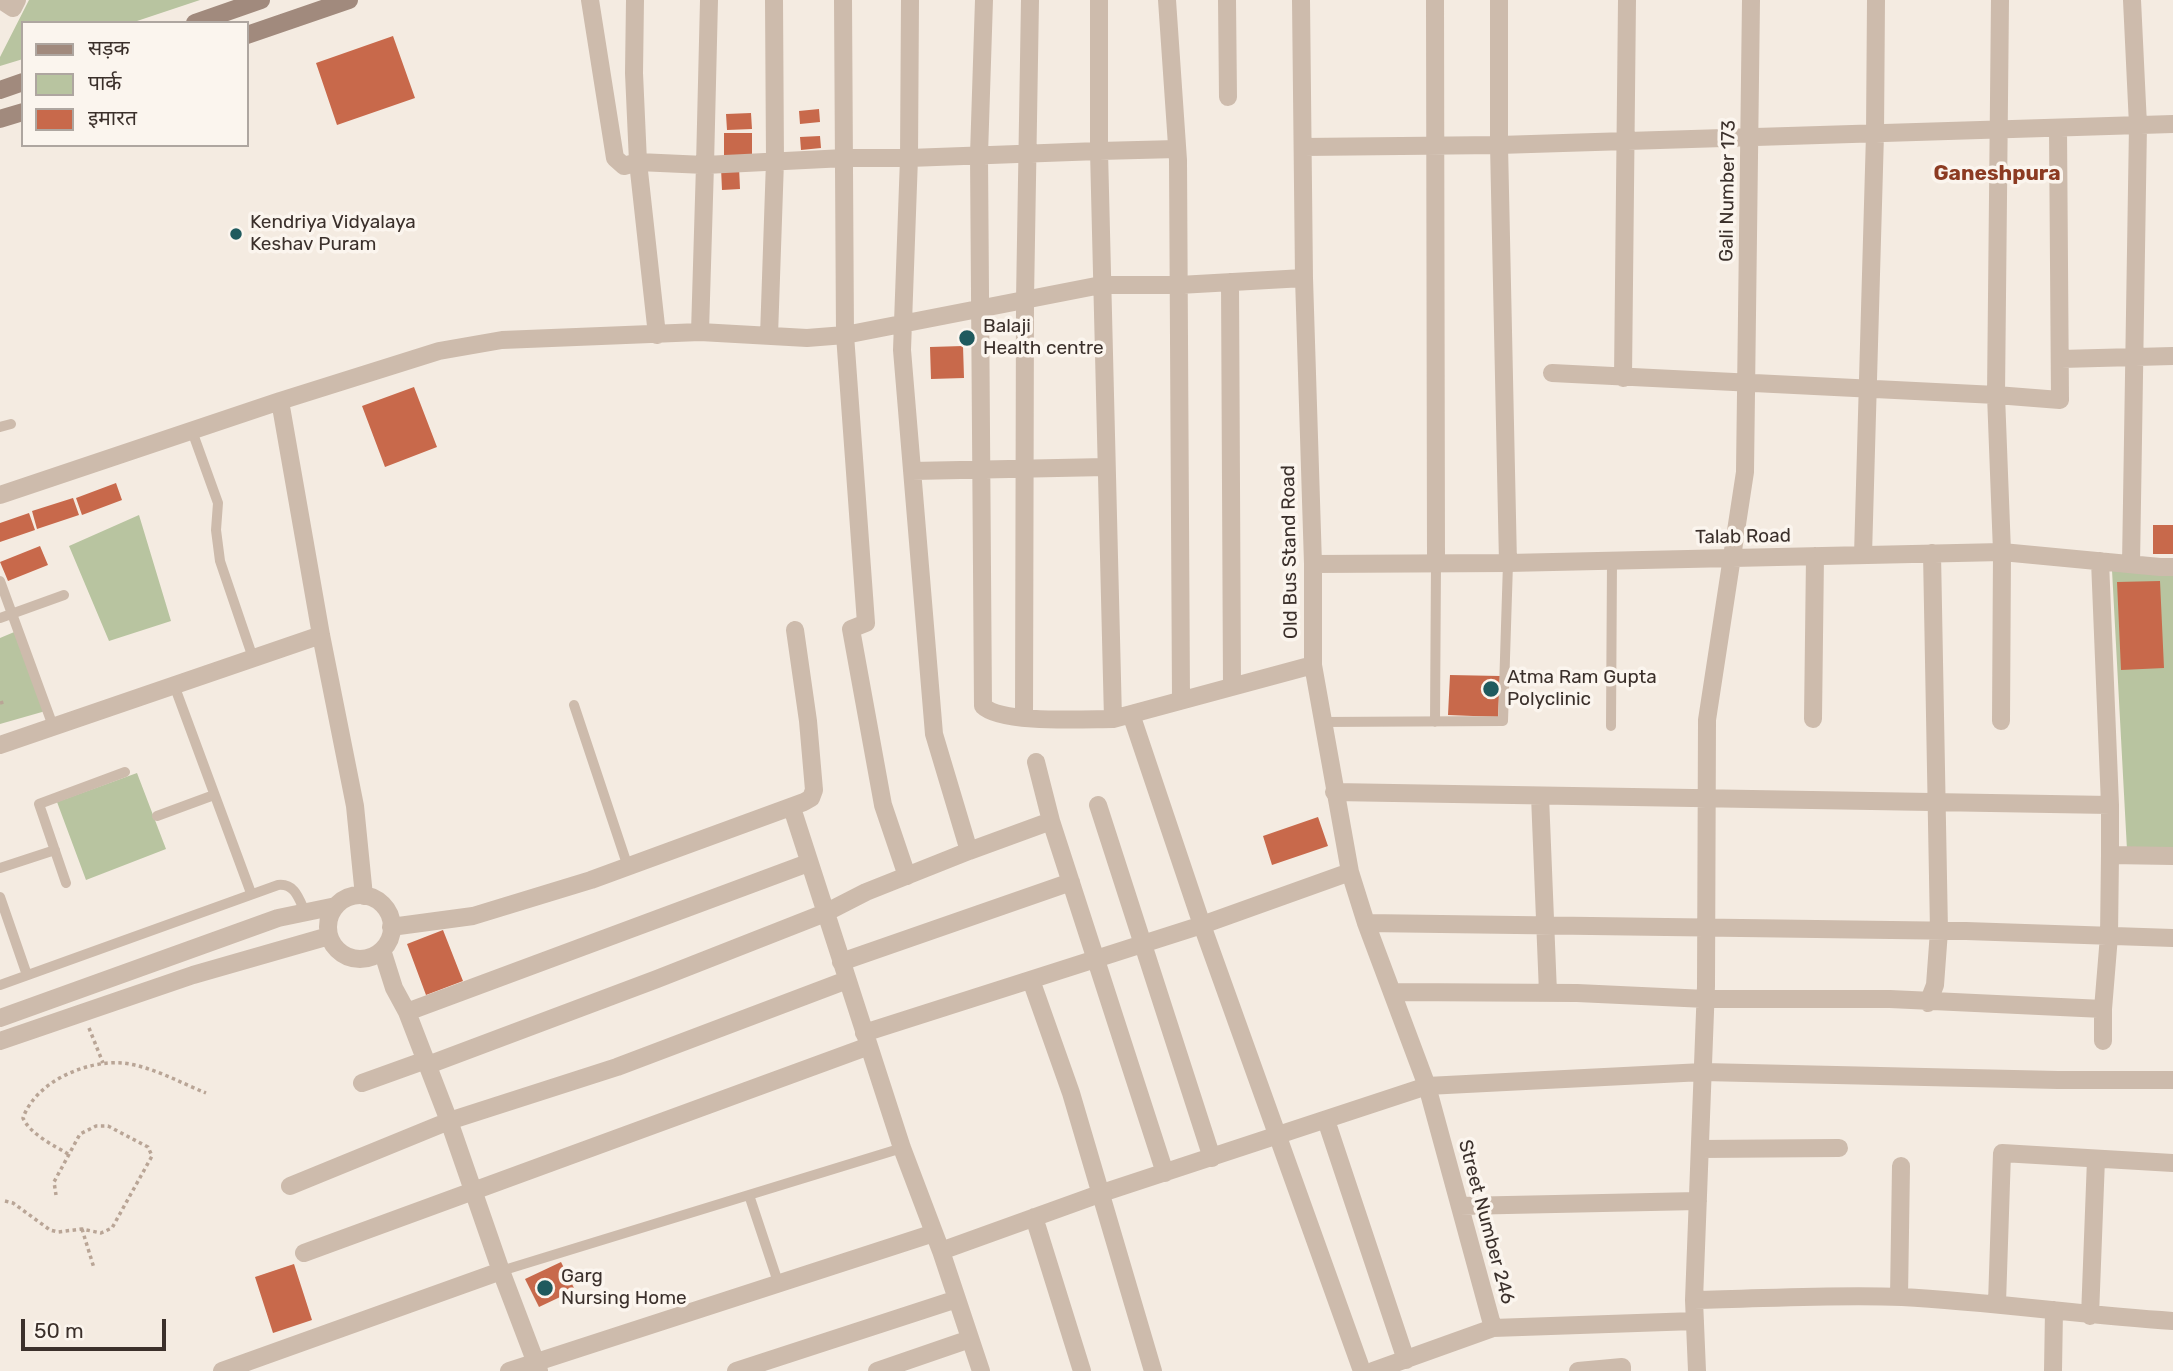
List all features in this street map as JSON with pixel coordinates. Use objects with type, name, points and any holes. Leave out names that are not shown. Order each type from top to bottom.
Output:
[{"type":"main road","points":[[199,21],[225,6],[261,0]]},
{"type":"main road","points":[[248,35],[349,0]]},
{"type":"main road","points":[[0,90],[21,83]]},
{"type":"main road","points":[[0,119],[21,113]]},
{"type":"street","points":[[1,0],[13,8],[17,0]]},
{"type":"street","points":[[590,0],[615,158],[624,166],[638,162],[705,165],[845,158],[1177,149]]},
{"type":"street","points":[[635,0],[634,73],[638,162],[657,335]]},
{"type":"street","points":[[700,332],[709,0]]},
{"type":"street","points":[[769,336],[775,161],[774,0]]},
{"type":"street","points":[[843,0],[845,335],[866,623],[851,629],[883,806],[906,876]]},
{"type":"street","points":[[910,0],[909,158],[902,350],[934,734],[970,851]]},
{"type":"street","points":[[984,0],[979,155],[983,706],[992,712],[1024,718],[1112,719],[1313,665]]},
{"type":"street","points":[[1024,718],[1025,300],[1030,0]]},
{"type":"street","points":[[1099,0],[1101,285],[1112,719]]},
{"type":"street","points":[[1167,0],[1177,149],[1181,700]]},
{"type":"street","points":[[1227,0],[1228,97]]},
{"type":"street","name":"Old Bus Stand Road","points":[[1301,0],[1313,665],[1350,872],[1366,923],[1427,1086]]},
{"type":"street","points":[[1435,0],[1436,562]]},
{"type":"street","points":[[1499,0],[1499,145],[1508,563]]},
{"type":"street","points":[[1623,378],[1627,0]]},
{"type":"street","name":"Gali Number 173","points":[[1697,1371],[1694,1300],[1706,999],[1707,720],[1745,472],[1751,0]]},
{"type":"street","points":[[1863,555],[1875,134],[1876,0]]},
{"type":"street","points":[[2000,0],[1996,395],[2002,552],[2001,721]]},
{"type":"street","points":[[2131,564],[2138,125],[2132,0]]},
{"type":"street","points":[[1303,147],[1499,145],[2173,124]]},
{"type":"street","points":[[1552,373],[2060,400],[2058,128]]},
{"type":"street","points":[[0,495],[439,351],[502,340],[700,332],[807,338],[845,335],[1101,285],[1179,285],[1304,278]]},
{"type":"street","points":[[1230,282],[1232,687]]},
{"type":"street","points":[[2061,359],[2173,356]]},
{"type":"street","points":[[280,401],[321,635],[355,806],[364,896]]},
{"type":"street","points":[[912,471],[1106,467]]},
{"type":"street","name":"Talab Road","points":[[1312,564],[1508,563],[2002,552],[2173,567]]},
{"type":"street","points":[[1928,1003],[1935,985],[1939,931],[1932,554]]},
{"type":"street","points":[[1813,719],[1815,556]]},
{"type":"street","points":[[2100,561],[2110,805],[2109,936],[2103,1041]]},
{"type":"street","points":[[391,927],[473,916],[628,867],[792,808],[811,798],[814,790],[808,721],[795,630]]},
{"type":"street","points":[[0,745],[321,635]]},
{"type":"street","points":[[1131,714],[1202,925],[1362,1371]]},
{"type":"street","points":[[1036,762],[1051,821],[1165,1173]]},
{"type":"street","points":[[1334,792],[2110,805]]},
{"type":"street","points":[[1540,796],[1548,993]]},
{"type":"street","points":[[1098,805],[1212,1158]]},
{"type":"street","points":[[792,808],[902,1148],[981,1371]]},
{"type":"street","points":[[362,1083],[427,1063],[657,979],[825,913],[866,892],[1051,821]]},
{"type":"street","points":[[2110,855],[2173,856]]},
{"type":"street","points":[[407,1012],[808,863]]},
{"type":"street","points":[[304,1253],[474,1192],[867,1040],[1031,980],[1202,925],[1350,872]]},
{"type":"street","points":[[841,962],[1071,882]]},
{"type":"street","points":[[364,896],[382,904],[388,913],[391,927],[388,942],[382,950],[362,959],[341,953],[329,936],[328,925],[336,906],[344,900],[364,896]]},
{"type":"street","points":[[0,1018],[278,918],[336,906]]},
{"type":"street","points":[[1366,923],[1939,931],[2173,938]]},
{"type":"street","points":[[0,1041],[192,975],[329,936]]},
{"type":"street","points":[[382,950],[394,988],[407,1012],[449,1121],[501,1271],[538,1367]]},
{"type":"street","points":[[290,1186],[449,1121],[617,1067],[847,980]]},
{"type":"street","points":[[1031,980],[1071,1093],[1153,1371]]},
{"type":"street","points":[[1392,992],[1548,993],[1706,999],[1890,999],[1928,1003],[2103,1009]]},
{"type":"street","points":[[940,1251],[1102,1193],[1427,1086],[1703,1072],[2173,1080]]},
{"type":"street","name":"Street Number 246","points":[[1373,1371],[1493,1328],[1427,1086]]},
{"type":"street","points":[[1326,1120],[1406,1360]]},
{"type":"street","points":[[1700,1149],[1839,1148]]},
{"type":"street","points":[[1997,1303],[2002,1153],[2173,1163]]},
{"type":"street","points":[[2090,1316],[2096,1159]]},
{"type":"street","points":[[1899,1297],[1901,1166]]},
{"type":"street","points":[[1460,1206],[1698,1201]]},
{"type":"street","points":[[1034,1217],[1082,1371]]},
{"type":"street","points":[[509,1371],[538,1367],[778,1282],[934,1233]]},
{"type":"street","points":[[222,1371],[501,1271]]},
{"type":"street","points":[[1694,1300],[1899,1297],[1997,1303],[2090,1316],[2173,1321]]},
{"type":"street","points":[[736,1371],[957,1299]]},
{"type":"street","points":[[2053,1371],[2054,1310]]},
{"type":"street","points":[[1493,1328],[1695,1321]]},
{"type":"street","points":[[877,1371],[970,1339]]},
{"type":"street","points":[[1578,1371],[1622,1367],[1622,1371]]},
{"type":"lane","points":[[0,428],[11,424]]},
{"type":"lane","points":[[192,430],[218,503],[216,530],[220,561],[253,658]]},
{"type":"lane","points":[[1611,726],[1612,561]]},
{"type":"lane","points":[[1435,722],[1436,562]]},
{"type":"lane","points":[[1322,722],[1503,721],[1508,563]]},
{"type":"lane","points":[[0,581],[53,726]]},
{"type":"lane","points":[[0,618],[64,595]]},
{"type":"lane","points":[[174,685],[250,893]]},
{"type":"lane","points":[[574,705],[628,867]]},
{"type":"lane","points":[[66,883],[39,804],[125,772]]},
{"type":"lane","points":[[157,816],[214,795]]},
{"type":"lane","points":[[0,868],[55,850]]},
{"type":"lane","points":[[0,985],[250,893],[285,884],[296,893],[305,912]]},
{"type":"lane","points":[[0,897],[27,975]]},
{"type":"lane","points":[[501,1271],[902,1148]]},
{"type":"lane","points":[[749,1195],[778,1282]]},
{"type":"path","points":[[83,1013],[104,1064]]},
{"type":"path","points":[[68,1154],[26,1125],[23,1118],[43,1090],[72,1073],[104,1064],[125,1063],[206,1093]]},
{"type":"path","points":[[5,1201],[13,1203],[50,1230],[58,1232],[82,1229],[101,1233],[111,1228],[152,1156],[151,1150],[108,1126],[96,1126],[80,1134],[68,1154],[54,1182],[57,1195]]},
{"type":"path","points":[[82,1229],[94,1268]]},
{"type":"green space","points":[[29,0],[200,0],[137,21],[21,21],[21,60],[0,66],[0,57]]},
{"type":"green space","points":[[139,515],[171,621],[109,641],[69,546]]},
{"type":"green space","points":[[2112,570],[2173,570],[2173,851],[2127,850]]},
{"type":"green space","points":[[19,630],[49,710],[0,724],[0,638]]},
{"type":"green space","points":[[137,773],[166,849],[86,880],[57,802]]},
{"type":"building","points":[[393,36],[415,98],[337,125],[316,63]]},
{"type":"building","points":[[819,109],[820,122],[800,124],[799,111]]},
{"type":"building","points":[[751,113],[752,129],[727,130],[726,114]]},
{"type":"building","points":[[724,133],[752,133],[752,155],[724,155]]},
{"type":"building","points":[[820,136],[821,148],[801,150],[800,137]]},
{"type":"building","points":[[739,167],[740,189],[722,190],[721,168]]},
{"type":"building","points":[[963,346],[964,378],[931,379],[930,347]]},
{"type":"building","points":[[414,387],[437,447],[385,467],[362,406]]},
{"type":"building","points":[[116,483],[122,500],[82,515],[76,498]]},
{"type":"building","points":[[73,498],[79,515],[37,529],[32,511]]},
{"type":"building","points":[[29,513],[35,530],[0,542],[0,523]]},
{"type":"building","points":[[2153,525],[2173,525],[2173,554],[2153,554]]},
{"type":"building","points":[[40,546],[48,565],[8,581],[0,562]]},
{"type":"building","points":[[2160,581],[2164,668],[2121,670],[2117,582]]},
{"type":"building","points":[[1450,675],[1500,676],[1498,717],[1448,715]]},
{"type":"building","points":[[1318,817],[1328,846],[1272,865],[1263,836]]},
{"type":"building","points":[[443,930],[463,981],[426,995],[407,944]]},
{"type":"building","points":[[561,1262],[575,1290],[539,1307],[525,1279]]},
{"type":"building","points":[[294,1264],[312,1320],[273,1333],[255,1277]]},
{"type":"place","name":"Kendriya Vidyalaya Keshav Puram","points":[[236,234]]},
{"type":"place","name":"Balaji Health centre","points":[[967,338]]},
{"type":"place","name":"Atma Ram Gupta Polyclinic","points":[[1491,689]]},
{"type":"place","name":"Garg Nursing Home","points":[[545,1288]]},
{"type":"district","name":"Ganeshpura","points":[[1997,174]]}]
